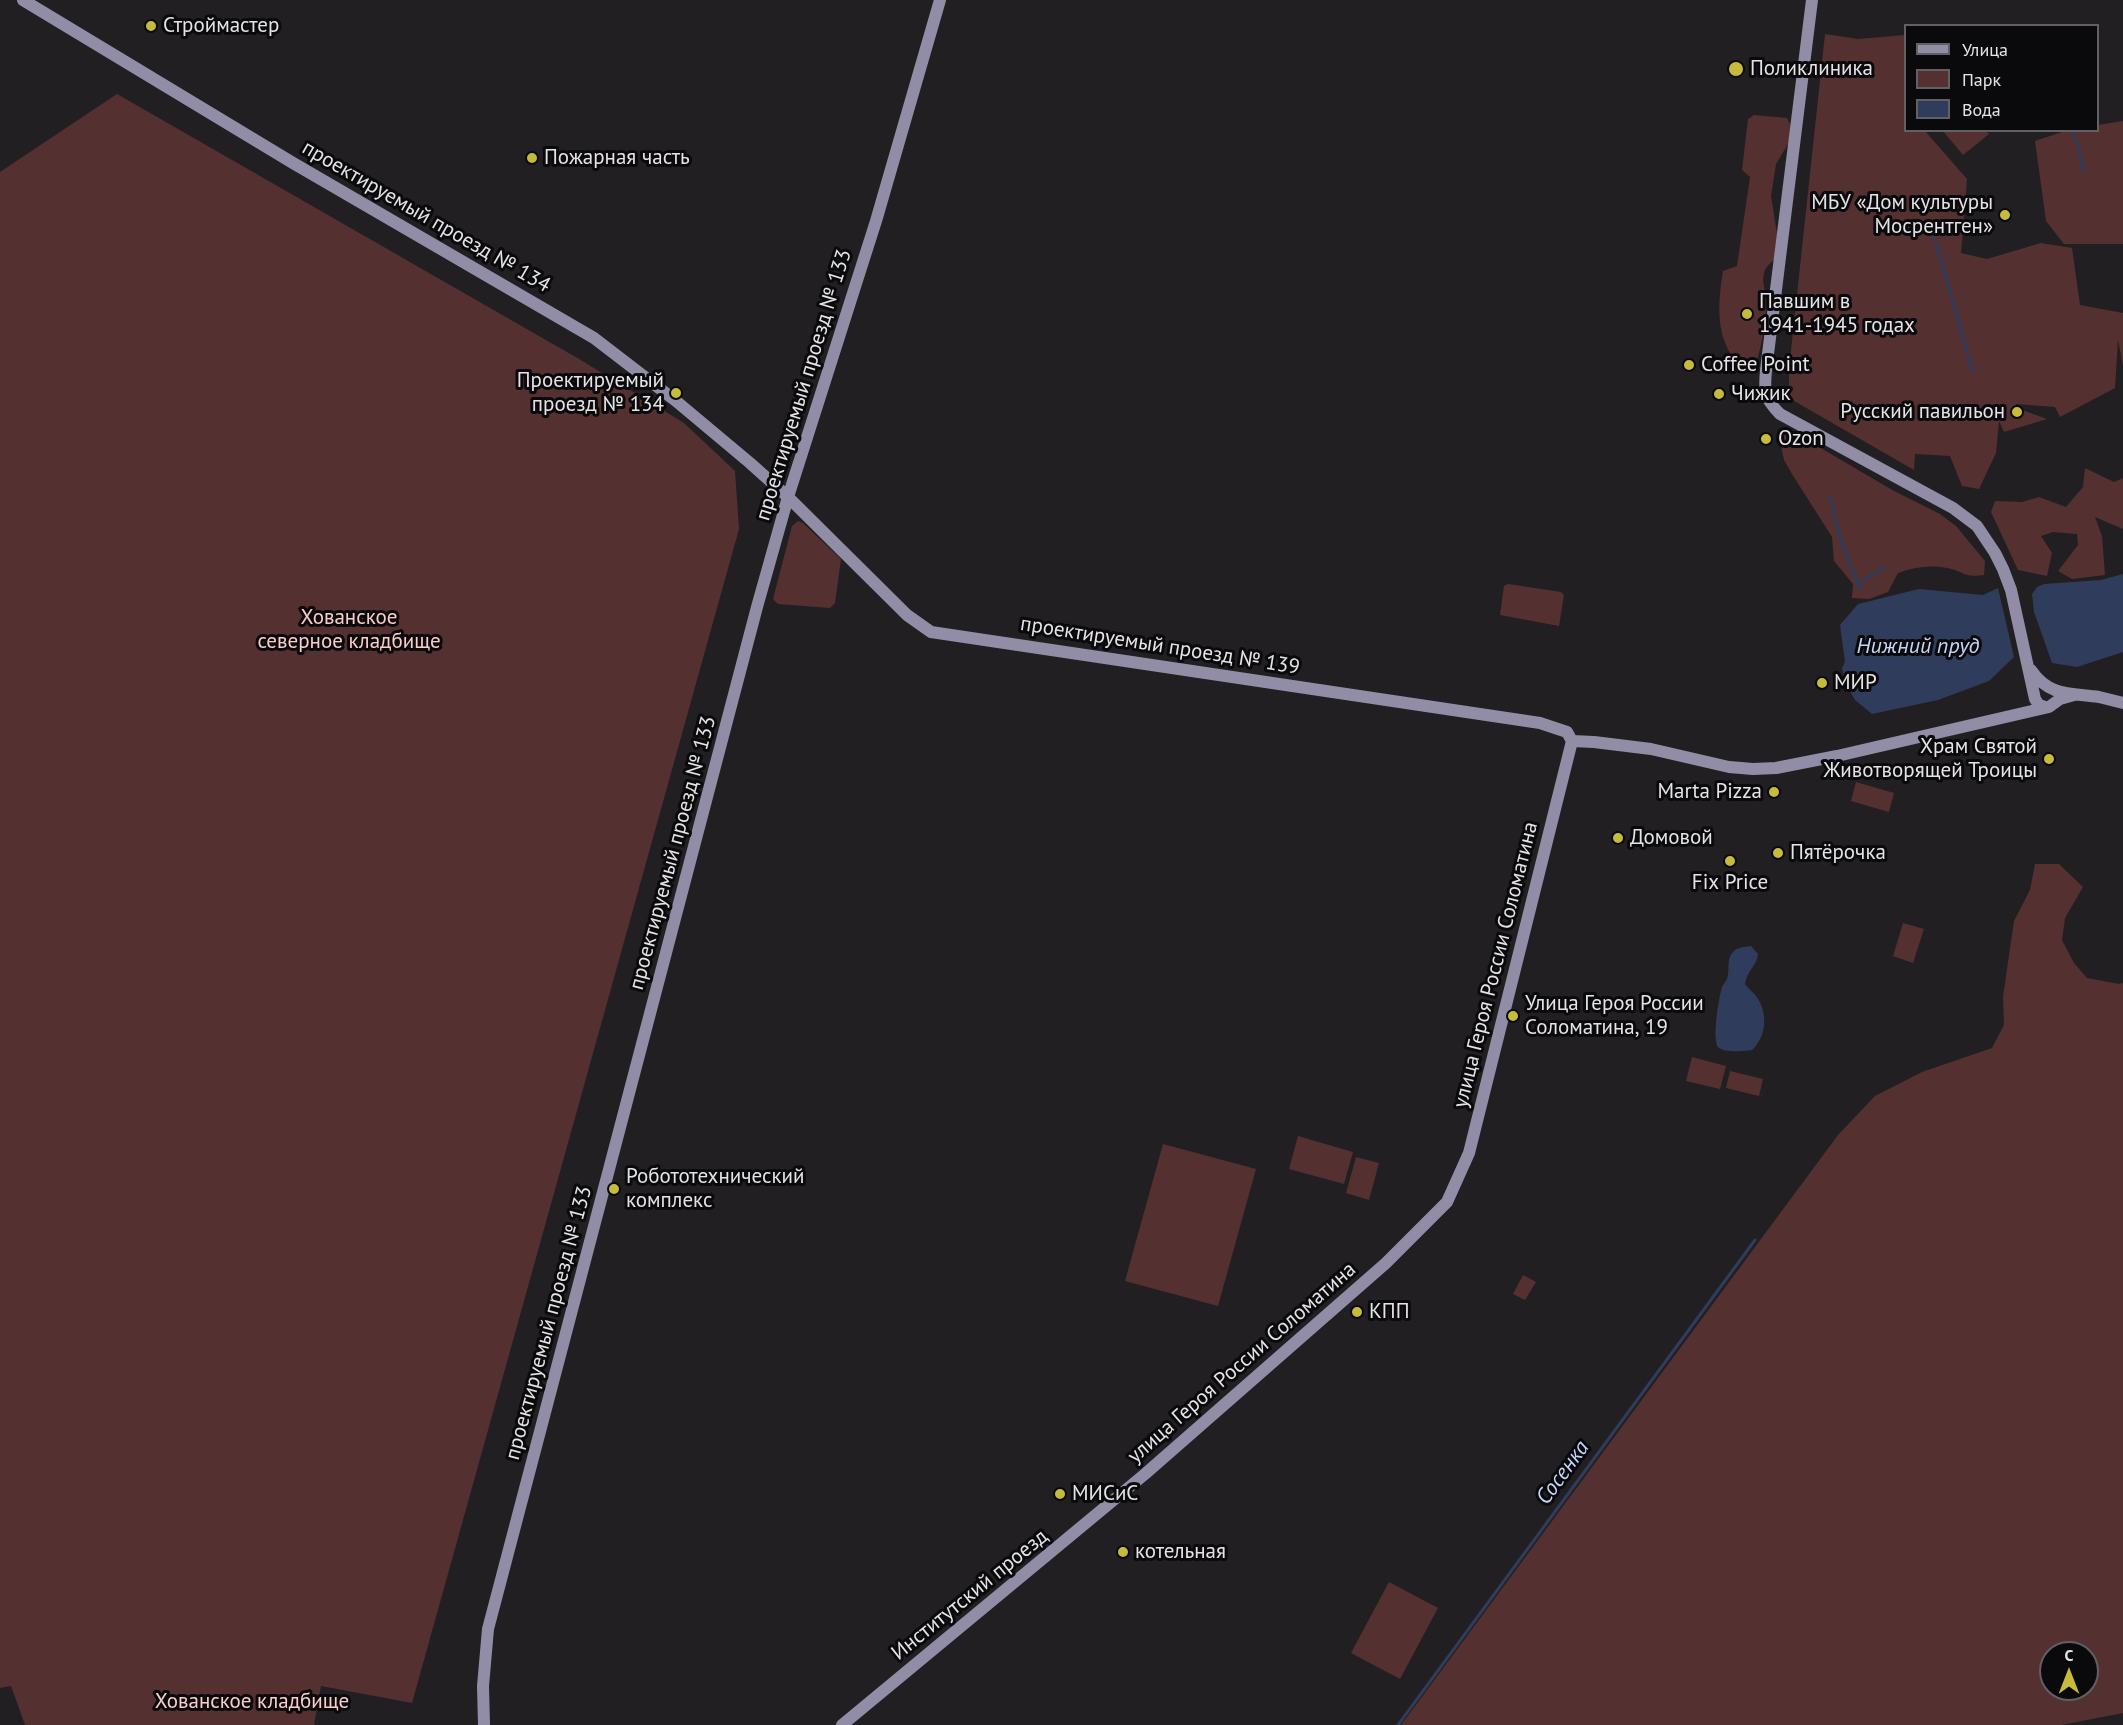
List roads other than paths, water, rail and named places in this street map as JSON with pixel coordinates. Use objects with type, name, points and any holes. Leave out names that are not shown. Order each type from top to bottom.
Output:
[{"type":"street","name":"проектируемый проезд № 134","points":[[23,0],[296,164],[594,338],[676,401],[788,497]]},
{"type":"street","name":"проектируемый проезд № 133","points":[[484,1725],[483,1686],[488,1629],[788,497],[876,221],[940,0]]},
{"type":"street","points":[[1812,0],[1766,370],[1766,396],[1780,414],[1796,424],[1953,508],[1977,526],[1995,553],[2011,590],[2029,667],[2042,701]]},
{"type":"street","name":"проектируемый проезд № 139","points":[[788,497],[907,615],[931,632],[1540,723],[1567,732],[1572,741]]},
{"type":"street","points":[[2029,667],[2036,678],[2060,693],[2123,703]]},
{"type":"street","points":[[2042,701],[2040,687],[2049,687]]},
{"type":"street","points":[[1572,741],[1651,749],[1730,767],[1776,768],[1837,756],[2009,715],[2057,697],[2049,687]]},
{"type":"street","points":[[2042,701],[2074,695]]},
{"type":"street","name":"улица Героя России Соломатина","points":[[1121,1495],[1386,1263],[1448,1202],[1469,1153],[1572,741]]},
{"type":"street","name":"Институтский проезд","points":[[842,1725],[1121,1495]]},
{"type":"water","points":[[2123,574],[2123,652],[2077,667],[2052,663],[2034,612],[2032,594],[2037,587],[2044,584],[2101,580]]},
{"type":"water","name":"Нижний пруд","points":[[1998,588],[2014,657],[1989,681],[1938,700],[1872,714],[1855,700],[1845,683],[1842,668],[1845,662],[1840,625],[1858,604],[1919,589],[1983,595]]},
{"type":"water","points":[[1751,946],[1758,954],[1745,984],[1761,1005],[1764,1019],[1763,1032],[1752,1050],[1722,1050],[1717,1044],[1716,1019],[1722,987],[1728,976],[1730,958],[1737,949]]},
{"type":"waterway","points":[[2073,132],[2074,136]]},
{"type":"waterway","points":[[2076,139],[2084,171]]},
{"type":"waterway","points":[[1933,232],[1973,372]]},
{"type":"waterway","points":[[1830,498],[1841,541],[1860,589]]},
{"type":"waterway","points":[[1858,583],[1885,567]]},
{"type":"waterway","name":"Сосенка","points":[[1398,1725],[1755,1240]]},
{"type":"place","name":"Строймастер","points":[[151,26]]},
{"type":"place","name":"Поликлиника","points":[[1736,69]]},
{"type":"place","name":"Пожарная часть","points":[[532,158]]},
{"type":"place","name":"МБУ «Дом культуры Мосрентген»","points":[[2005,215]]},
{"type":"place","name":"Павшим в 1941-1945 годах","points":[[1747,314]]},
{"type":"place","name":"Coffee Point","points":[[1689,365]]},
{"type":"place","name":"Проектируемый проезд № 134","points":[[676,393]]},
{"type":"place","name":"Чижик","points":[[1719,394]]},
{"type":"place","name":"Русский павильон","points":[[2017,412]]},
{"type":"place","name":"Ozon","points":[[1766,439]]},
{"type":"place","name":"МИР","points":[[1822,683]]},
{"type":"place","name":"Храм Святой Животворящей Троицы","points":[[2049,759]]},
{"type":"place","name":"Marta Pizza","points":[[1774,792]]},
{"type":"place","name":"Домовой","points":[[1618,838]]},
{"type":"place","name":"Пятёрочка","points":[[1778,853]]},
{"type":"place","name":"Fix Price","points":[[1730,861]]},
{"type":"place","name":"Улица Героя России Соломатина, 19","points":[[1513,1016]]},
{"type":"place","name":"Робототехнический комплекс","points":[[614,1189]]},
{"type":"place","name":"КПП","points":[[1357,1312]]},
{"type":"place","name":"МИСиС","points":[[1060,1494]]},
{"type":"place","name":"котельная","points":[[1123,1552]]},
{"type":"park label","name":"Хованское северное кладбище","points":[[349,630]]},
{"type":"park label","name":"Хованское кладбище","points":[[252,1702]]}]
